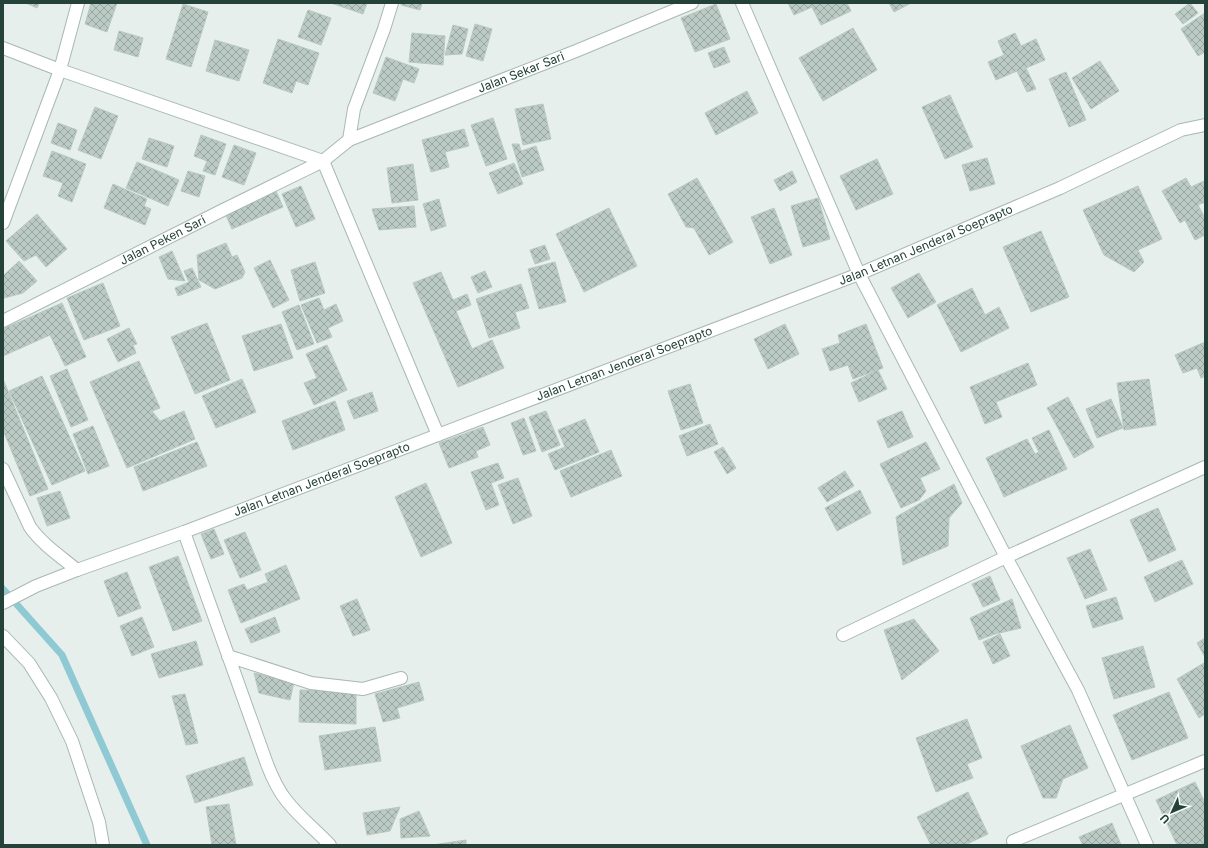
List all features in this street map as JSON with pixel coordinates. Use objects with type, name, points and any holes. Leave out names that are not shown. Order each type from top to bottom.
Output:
[{"type":"street","points":[[3,223],[60,70],[78,3]]},
{"type":"street","points":[[349,140],[354,109],[384,29],[392,3]]},
{"type":"street","name":"Jalan Sekar Sari","points":[[323,161],[349,140],[576,52],[692,3]]},
{"type":"street","points":[[742,3],[858,274],[1006,557],[1078,690],[1148,845]]},
{"type":"street","points":[[3,48],[60,70],[323,161],[438,435]]},
{"type":"street","name":"Jalan Letnan Jenderal Soeprapto","points":[[3,604],[36,586],[77,570],[184,532],[858,274],[1060,188],[1181,130],[1205,124]]},
{"type":"street","name":"Jalan Peken Sari","points":[[3,321],[323,161]]},
{"type":"street","points":[[843,635],[1006,557],[1205,466]]},
{"type":"street","points":[[3,468],[35,535],[77,570]]},
{"type":"street","points":[[184,532],[275,784],[285,799],[330,845]]},
{"type":"street","points":[[3,636],[29,663],[52,698],[72,741],[99,822],[104,845]]},
{"type":"street","points":[[228,656],[311,683],[326,685],[363,689],[401,678]]},
{"type":"street","points":[[1013,841],[1205,761]]},
{"type":"building","points":[[26,3],[39,3],[37,8]]},
{"type":"building","points":[[91,3],[117,3],[107,32],[85,24]]},
{"type":"building","points":[[331,3],[367,3],[363,14]]},
{"type":"building","points":[[402,3],[422,3],[420,10],[401,5]]},
{"type":"building","points":[[788,3],[829,3],[830,5],[835,3],[847,3],[851,11],[821,25],[812,7],[794,15]]},
{"type":"building","points":[[889,3],[911,3],[894,12]]},
{"type":"building","points":[[1190,3],[1198,13],[1183,24],[1175,14]]},
{"type":"building","points":[[183,4],[208,12],[191,67],[166,59]]},
{"type":"building","points":[[716,4],[730,39],[695,52],[681,18]]},
{"type":"building","points":[[308,10],[331,18],[321,45],[298,37]]},
{"type":"building","points":[[1205,13],[1205,52],[1198,56],[1181,29]]},
{"type":"building","points":[[475,24],[492,29],[483,61],[466,56]]},
{"type":"building","points":[[453,25],[468,29],[462,54],[445,55]]},
{"type":"building","points":[[853,28],[877,70],[823,101],[799,58]]},
{"type":"building","points":[[119,31],[143,38],[138,57],[114,50]]},
{"type":"building","points":[[412,33],[445,36],[443,65],[409,62]]},
{"type":"building","points":[[1015,33],[1021,46],[1036,39],[1045,60],[1026,68],[1036,89],[1027,92],[1017,71],[996,80],[988,62],[1004,55],[998,41]]},
{"type":"building","points":[[278,39],[319,53],[308,85],[296,81],[292,93],[263,83]]},
{"type":"building","points":[[215,40],[249,50],[239,81],[206,71]]},
{"type":"building","points":[[724,47],[730,62],[714,68],[708,53]]},
{"type":"building","points":[[386,57],[419,69],[414,83],[403,79],[395,101],[373,93]]},
{"type":"building","points":[[1100,61],[1119,91],[1091,109],[1072,78]]},
{"type":"building","points":[[1066,72],[1086,120],[1069,127],[1049,79]]},
{"type":"building","points":[[747,91],[758,113],[716,135],[705,113]]},
{"type":"building","points":[[950,95],[973,147],[945,159],[922,107]]},
{"type":"building","points":[[543,104],[551,139],[523,145],[515,109]]},
{"type":"building","points":[[95,107],[118,116],[101,159],[78,150]]},
{"type":"building","points":[[493,118],[507,159],[486,166],[471,125]]},
{"type":"building","points":[[58,123],[77,130],[70,150],[51,143]]},
{"type":"building","points":[[464,129],[469,146],[445,152],[449,167],[431,172],[422,140]]},
{"type":"building","points":[[201,135],[226,144],[215,175],[203,171],[207,161],[194,156]]},
{"type":"building","points":[[149,138],[174,146],[167,167],[142,159]]},
{"type":"building","points":[[512,144],[519,144],[521,151],[536,146],[544,170],[522,177]]},
{"type":"building","points":[[234,145],[256,153],[244,185],[222,177]]},
{"type":"building","points":[[52,151],[86,164],[72,202],[58,196],[63,183],[43,176]]},
{"type":"building","points":[[987,158],[995,184],[970,191],[962,165]]},
{"type":"building","points":[[877,159],[893,194],[856,210],[840,176]]},
{"type":"building","points":[[137,162],[179,180],[168,206],[126,188]]},
{"type":"building","points":[[514,163],[523,184],[498,194],[489,173]]},
{"type":"building","points":[[413,164],[418,200],[392,203],[387,168]]},
{"type":"building","points":[[188,171],[205,176],[199,197],[181,191]]},
{"type":"building","points":[[792,171],[797,182],[780,191],[774,180]]},
{"type":"building","points":[[697,178],[733,242],[709,255],[694,228],[686,227],[668,194]]},
{"type":"building","points":[[1186,178],[1191,187],[1204,181],[1205,182],[1205,202],[1198,205],[1205,218],[1205,235],[1195,240],[1185,220],[1180,223],[1162,191]]},
{"type":"building","points":[[113,184],[147,199],[144,206],[151,209],[145,225],[104,208]]},
{"type":"building","points":[[301,186],[315,219],[296,227],[282,194]]},
{"type":"building","points":[[1138,186],[1162,239],[1138,250],[1144,262],[1134,272],[1104,255],[1083,210]]},
{"type":"building","points":[[276,191],[283,207],[232,229],[225,213]]},
{"type":"building","points":[[818,198],[830,239],[803,247],[791,206]]},
{"type":"building","points":[[439,199],[446,226],[431,231],[423,204]]},
{"type":"building","points":[[414,206],[416,227],[379,230],[372,209]]},
{"type":"building","points":[[609,208],[637,266],[584,292],[556,234]]},
{"type":"building","points":[[774,208],[792,255],[770,264],[751,217]]},
{"type":"building","points":[[37,214],[67,249],[46,267],[36,255],[24,261],[6,241]]},
{"type":"building","points":[[1041,231],[1069,297],[1031,312],[1003,247]]},
{"type":"building","points":[[226,243],[232,257],[237,255],[245,272],[242,278],[215,289],[199,280],[197,255]]},
{"type":"building","points":[[545,245],[550,259],[535,264],[530,250]]},
{"type":"building","points":[[172,251],[185,281],[168,279],[159,257]]},
{"type":"building","points":[[270,260],[289,300],[273,308],[254,268]]},
{"type":"building","points":[[19,261],[37,281],[23,293],[4,298],[3,276]]},
{"type":"building","points":[[315,262],[325,293],[300,301],[291,270]]},
{"type":"building","points":[[555,262],[566,302],[539,309],[528,269]]},
{"type":"building","points":[[192,268],[201,287],[178,296],[175,288],[189,282],[184,271]]},
{"type":"building","points":[[485,271],[492,287],[478,293],[471,277]]},
{"type":"building","points":[[441,272],[453,300],[467,294],[471,305],[456,311],[472,349],[492,340],[504,368],[458,387],[413,283]]},
{"type":"building","points":[[919,273],[936,302],[908,318],[891,288]]},
{"type":"building","points":[[103,283],[120,326],[84,340],[67,298]]},
{"type":"building","points":[[521,284],[529,308],[515,312],[520,328],[489,338],[476,299]]},
{"type":"building","points":[[972,288],[985,315],[999,307],[1009,328],[961,352],[937,305]]},
{"type":"building","points":[[319,298],[324,310],[336,304],[343,321],[328,328],[332,337],[317,343],[301,305]]},
{"type":"building","points":[[62,303],[86,357],[65,366],[50,335],[3,356],[3,329]]},
{"type":"building","points":[[299,305],[314,344],[297,350],[282,312]]},
{"type":"building","points":[[207,323],[230,380],[195,394],[171,337]]},
{"type":"building","points":[[281,324],[293,358],[254,371],[242,336]]},
{"type":"building","points":[[785,324],[799,354],[768,369],[754,339]]},
{"type":"building","points":[[866,324],[883,368],[853,379],[848,365],[830,371],[822,349],[840,343],[838,335]]},
{"type":"building","points":[[129,328],[137,344],[133,345],[136,353],[118,362],[107,339]]},
{"type":"building","points":[[1205,342],[1205,376],[1201,378],[1197,368],[1183,373],[1175,355]]},
{"type":"building","points":[[327,345],[347,390],[314,405],[304,383],[317,378],[306,354]]},
{"type":"building","points":[[139,361],[160,408],[152,411],[160,421],[184,411],[195,439],[127,468],[90,382]]},
{"type":"building","points":[[1028,363],[1037,385],[996,402],[1002,417],[985,424],[970,387]]},
{"type":"building","points":[[67,369],[88,420],[71,427],[50,376]]},
{"type":"building","points":[[878,370],[887,389],[859,402],[851,383]]},
{"type":"building","points":[[42,376],[85,471],[52,485],[9,391]]},
{"type":"building","points":[[3,379],[48,489],[30,496],[3,430]]},
{"type":"building","points":[[242,379],[256,412],[216,428],[202,396]]},
{"type":"building","points":[[1149,379],[1156,425],[1124,430],[1117,383]]},
{"type":"building","points":[[690,384],[703,423],[681,430],[668,391]]},
{"type":"building","points":[[372,392],[378,411],[354,419],[347,401]]},
{"type":"building","points":[[1068,397],[1094,447],[1074,458],[1047,408]]},
{"type":"building","points":[[1111,399],[1123,428],[1097,438],[1086,409]]},
{"type":"building","points":[[335,401],[345,430],[293,450],[282,421]]},
{"type":"building","points":[[546,411],[560,445],[542,452],[529,417]]},
{"type":"building","points":[[902,411],[913,437],[888,448],[877,421]]},
{"type":"building","points":[[524,418],[536,451],[523,455],[511,423]]},
{"type":"building","points":[[585,419],[599,452],[555,470],[548,454],[565,447],[558,430]]},
{"type":"building","points":[[710,424],[718,444],[687,456],[679,436]]},
{"type":"building","points":[[93,426],[109,466],[88,474],[73,434]]},
{"type":"building","points":[[483,427],[490,445],[476,451],[478,457],[449,468],[439,443]]},
{"type":"building","points":[[1049,430],[1067,469],[1004,497],[986,458],[1027,439],[1035,454],[1039,452],[1032,438]]},
{"type":"building","points":[[197,442],[207,466],[143,491],[134,467]]},
{"type":"building","points":[[926,442],[940,469],[920,478],[926,491],[919,500],[901,508],[880,464]]},
{"type":"building","points":[[723,447],[736,468],[727,474],[714,452]]},
{"type":"building","points":[[611,450],[622,476],[571,497],[560,471]]},
{"type":"building","points":[[498,463],[504,478],[491,483],[499,505],[486,510],[471,472]]},
{"type":"building","points":[[845,471],[854,486],[827,502],[818,488]]},
{"type":"building","points":[[518,478],[532,516],[513,524],[498,485]]},
{"type":"building","points":[[426,483],[452,543],[421,557],[395,497]]},
{"type":"building","points":[[954,484],[962,503],[949,518],[948,546],[903,565],[896,517]]},
{"type":"building","points":[[860,490],[871,513],[837,531],[825,508]]},
{"type":"building","points":[[60,491],[70,518],[47,526],[37,498]]},
{"type":"building","points":[[1158,508],[1176,550],[1149,562],[1130,520]]},
{"type":"building","points":[[214,529],[224,554],[211,559],[201,534]]},
{"type":"building","points":[[245,532],[261,570],[240,578],[224,540]]},
{"type":"building","points":[[1090,549],[1107,590],[1085,599],[1067,558]]},
{"type":"building","points":[[178,556],[202,621],[173,631],[149,567]]},
{"type":"building","points":[[1182,560],[1193,584],[1155,602],[1144,577]]},
{"type":"building","points":[[286,565],[300,599],[241,623],[228,590],[244,584],[247,590],[268,582],[265,574]]},
{"type":"building","points":[[127,572],[141,608],[118,617],[104,581]]},
{"type":"building","points":[[990,576],[1000,600],[983,607],[972,584]]},
{"type":"building","points":[[1116,597],[1123,619],[1093,628],[1086,606]]},
{"type":"building","points":[[357,599],[370,630],[353,636],[340,606]]},
{"type":"building","points":[[1012,599],[1021,628],[995,634],[979,640],[970,618]]},
{"type":"building","points":[[142,617],[154,647],[132,656],[120,626]]},
{"type":"building","points":[[275,617],[280,632],[251,643],[245,629]]},
{"type":"building","points":[[914,619],[939,651],[902,680],[884,630]]},
{"type":"building","points":[[1000,634],[1010,656],[993,664],[983,642]]},
{"type":"building","points":[[1205,638],[1205,657],[1197,643]]},
{"type":"building","points":[[196,641],[203,665],[159,678],[151,654]]},
{"type":"building","points":[[1143,646],[1155,687],[1114,699],[1102,658]]},
{"type":"building","points":[[1204,663],[1205,714],[1199,718],[1177,679]]},
{"type":"building","points":[[254,673],[294,682],[290,700],[259,693]]},
{"type":"building","points":[[419,682],[424,700],[397,708],[400,718],[383,722],[375,694]]},
{"type":"building","points":[[300,690],[356,692],[356,724],[299,722]]},
{"type":"building","points":[[1169,692],[1188,738],[1132,760],[1113,715]]},
{"type":"building","points":[[185,694],[198,743],[186,745],[172,696]]},
{"type":"building","points":[[967,719],[982,758],[967,764],[973,778],[936,792],[916,738]]},
{"type":"building","points":[[1070,725],[1088,768],[1063,779],[1056,798],[1043,798],[1021,746]]},
{"type":"building","points":[[375,727],[381,761],[325,770],[319,736]]},
{"type":"building","points":[[244,757],[253,785],[195,803],[186,776]]},
{"type":"building","points":[[1195,782],[1205,803],[1205,845],[1177,845],[1156,800]]},
{"type":"building","points":[[968,792],[988,834],[965,845],[931,845],[917,817]]},
{"type":"building","points":[[229,804],[236,845],[212,845],[206,807]]},
{"type":"building","points":[[400,807],[390,831],[367,835],[363,813]]},
{"type":"building","points":[[419,811],[430,836],[401,838],[400,819]]},
{"type":"building","points":[[1112,823],[1121,845],[1083,845],[1079,837]]},
{"type":"building","points":[[466,840],[466,845],[432,845]]},
{"type":"waterway","points":[[3,589],[62,655],[147,845]]}]
